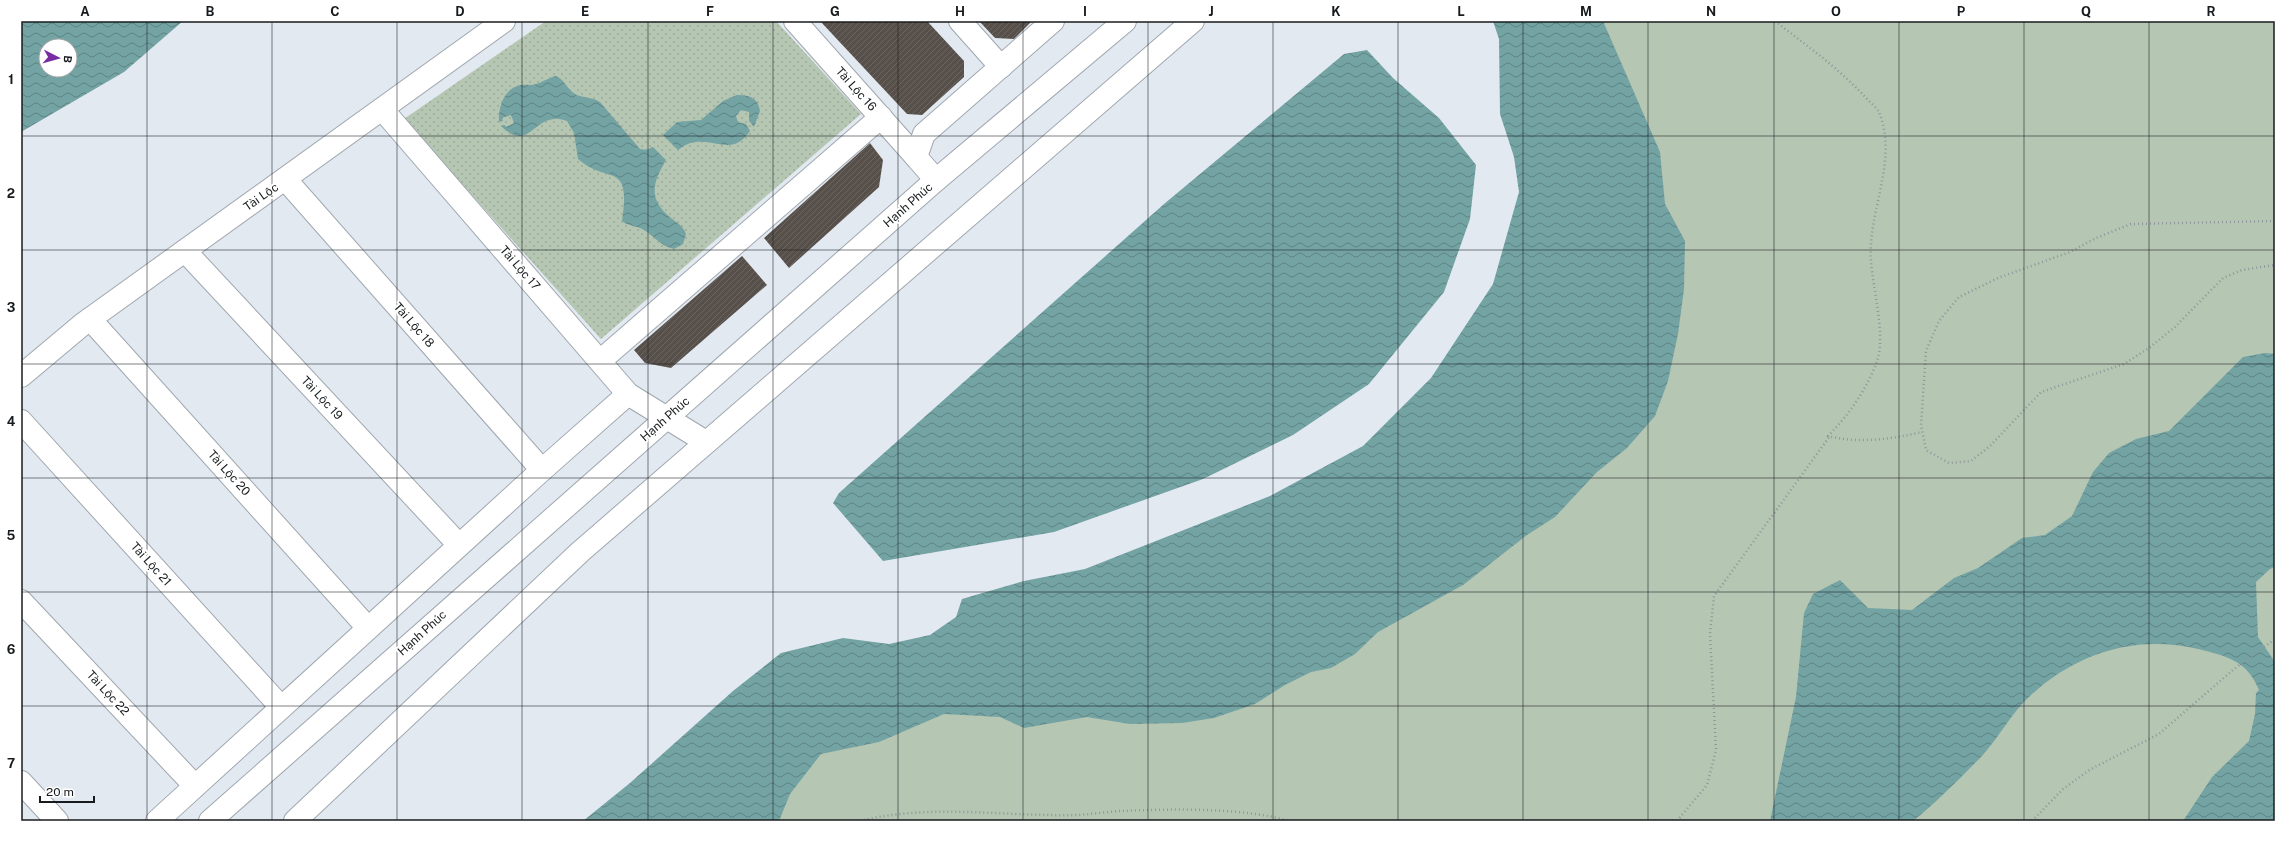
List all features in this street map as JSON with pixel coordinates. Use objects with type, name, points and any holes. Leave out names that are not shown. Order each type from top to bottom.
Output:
[{"type":"street","name":"Tài Lộc","points":[[21,376],[90,319],[286,180],[504,21]]},
{"type":"street","name":"Tài Lộc 16","points":[[795,21],[936,180]]},
{"type":"street","points":[[960,21],[1001,67]]},
{"type":"street","points":[[916,157],[924,134],[1053,21]]},
{"type":"street","name":"Hạnh Phúc","points":[[210,821],[936,180],[1124,21]]},
{"type":"street","points":[[295,821],[580,552],[1193,21]]},
{"type":"street","name":"Tài Lộc 17","points":[[382,109],[628,394],[706,442]]},
{"type":"street","points":[[600,361],[881,117]]},
{"type":"street","name":"Tài Lộc 18","points":[[286,180],[542,470]]},
{"type":"street","name":"Tài Lộc 19","points":[[185,251],[459,545]]},
{"type":"street","name":"Tài Lộc 20","points":[[90,319],[368,628]]},
{"type":"street","points":[[156,821],[459,545],[628,394]]},
{"type":"street","name":"Tài Lộc 21","points":[[21,421],[282,707]]},
{"type":"street","name":"Tài Lộc 22","points":[[21,601],[195,786]]},
{"type":"street","points":[[21,782],[57,821]]},
{"type":"path","points":[[1677,821],[1707,785],[1716,750],[1710,634],[1714,596],[1854,403],[1878,356],[1879,326],[1870,260],[1872,228],[1884,172],[1886,143],[1879,112],[1836,68],[1775,21]]},
{"type":"path","points":[[2275,221],[2131,224],[2096,238],[2070,252],[1998,278],[1959,297],[1940,321],[1926,351],[1920,425],[1926,450],[1949,463],[1971,461],[1990,446],[2042,392],[2124,364],[2149,348],[2175,328],[2223,278],[2242,270],[2275,265]]},
{"type":"path","points":[[1832,432],[1828,436],[1845,440],[1875,440],[1922,432]]},
{"type":"path","points":[[2032,821],[2063,789],[2091,768],[2159,734],[2234,669],[2275,639]]},
{"type":"path","points":[[860,821],[882,816],[924,811],[1078,815],[1121,811],[1200,810],[1240,813],[1290,821]]},
{"type":"shaded area","points":[[546,21],[776,21],[861,114],[601,339],[404,119]]},
{"type":"shaded area","points":[[1528,21],[2275,21],[2275,821],[738,821],[775,754],[992,672],[1532,360]]},
{"type":"water","points":[[21,21],[183,21],[124,72],[21,132]]},
{"type":"water","points":[[1493,21],[1603,21],[1660,152],[1665,204],[1685,241],[1684,289],[1678,334],[1668,381],[1655,416],[1627,448],[1597,472],[1555,517],[1527,535],[1463,585],[1378,632],[1355,654],[1331,668],[1311,672],[1285,685],[1255,704],[1214,718],[1182,723],[1130,724],[1087,717],[1024,728],[1000,717],[944,714],[879,742],[821,754],[790,794],[779,821],[583,821],[630,783],[733,691],[781,653],[843,638],[889,644],[930,635],[956,617],[962,599],[1024,581],[1085,569],[1270,496],[1363,446],[1431,378],[1493,284],[1519,192],[1514,157],[1500,114],[1499,39]]},
{"type":"water","points":[[1367,50],[1393,78],[1439,118],[1476,165],[1470,219],[1444,292],[1369,384],[1293,435],[1203,479],[1054,532],[883,561],[833,503],[839,493],[1164,204],[1344,54]]},
{"type":"water","points":[[556,76],[562,80],[575,94],[600,102],[640,149],[646,150],[653,147],[666,160],[655,184],[656,198],[664,211],[685,231],[686,234],[683,244],[674,249],[669,248],[642,229],[622,221],[624,202],[623,189],[620,181],[615,177],[589,167],[578,159],[574,133],[567,121],[554,119],[546,121],[529,133],[517,136],[501,126],[504,125],[506,127],[514,123],[511,115],[502,118],[503,121],[499,122],[501,104],[506,94],[510,90],[521,85],[534,85]]},
{"type":"water","points":[[737,95],[753,98],[760,111],[754,127],[749,121],[749,112],[741,110],[736,116],[738,122],[746,124],[750,131],[744,139],[737,143],[725,145],[695,142],[690,143],[678,150],[663,135],[677,122],[701,120],[723,101]]},
{"type":"water","points":[[2265,353],[2275,354],[2275,567],[2270,569],[2256,582],[2258,637],[2275,662],[2275,821],[2183,821],[2212,777],[2249,741],[2255,714],[2256,693],[2259,690],[2254,680],[2242,666],[2226,657],[2198,649],[2175,645],[2152,644],[2130,646],[2087,658],[2067,668],[2048,681],[2023,703],[1981,757],[1913,821],[1770,821],[1796,697],[1804,613],[1813,594],[1840,580],[1868,608],[1912,610],[1954,578],[1978,568],[2022,538],[2045,535],[2072,516],[2093,472],[2109,453],[2136,439],[2169,431],[2243,357]]},
{"type":"building","points":[[820,21],[927,21],[964,61],[964,77],[922,115],[907,114]]},
{"type":"building","points":[[979,21],[1032,21],[1014,39],[995,38]]},
{"type":"building","points":[[870,143],[883,160],[879,187],[789,268],[764,238]]},
{"type":"building","points":[[742,256],[767,285],[671,368],[645,363],[634,350]]}]
